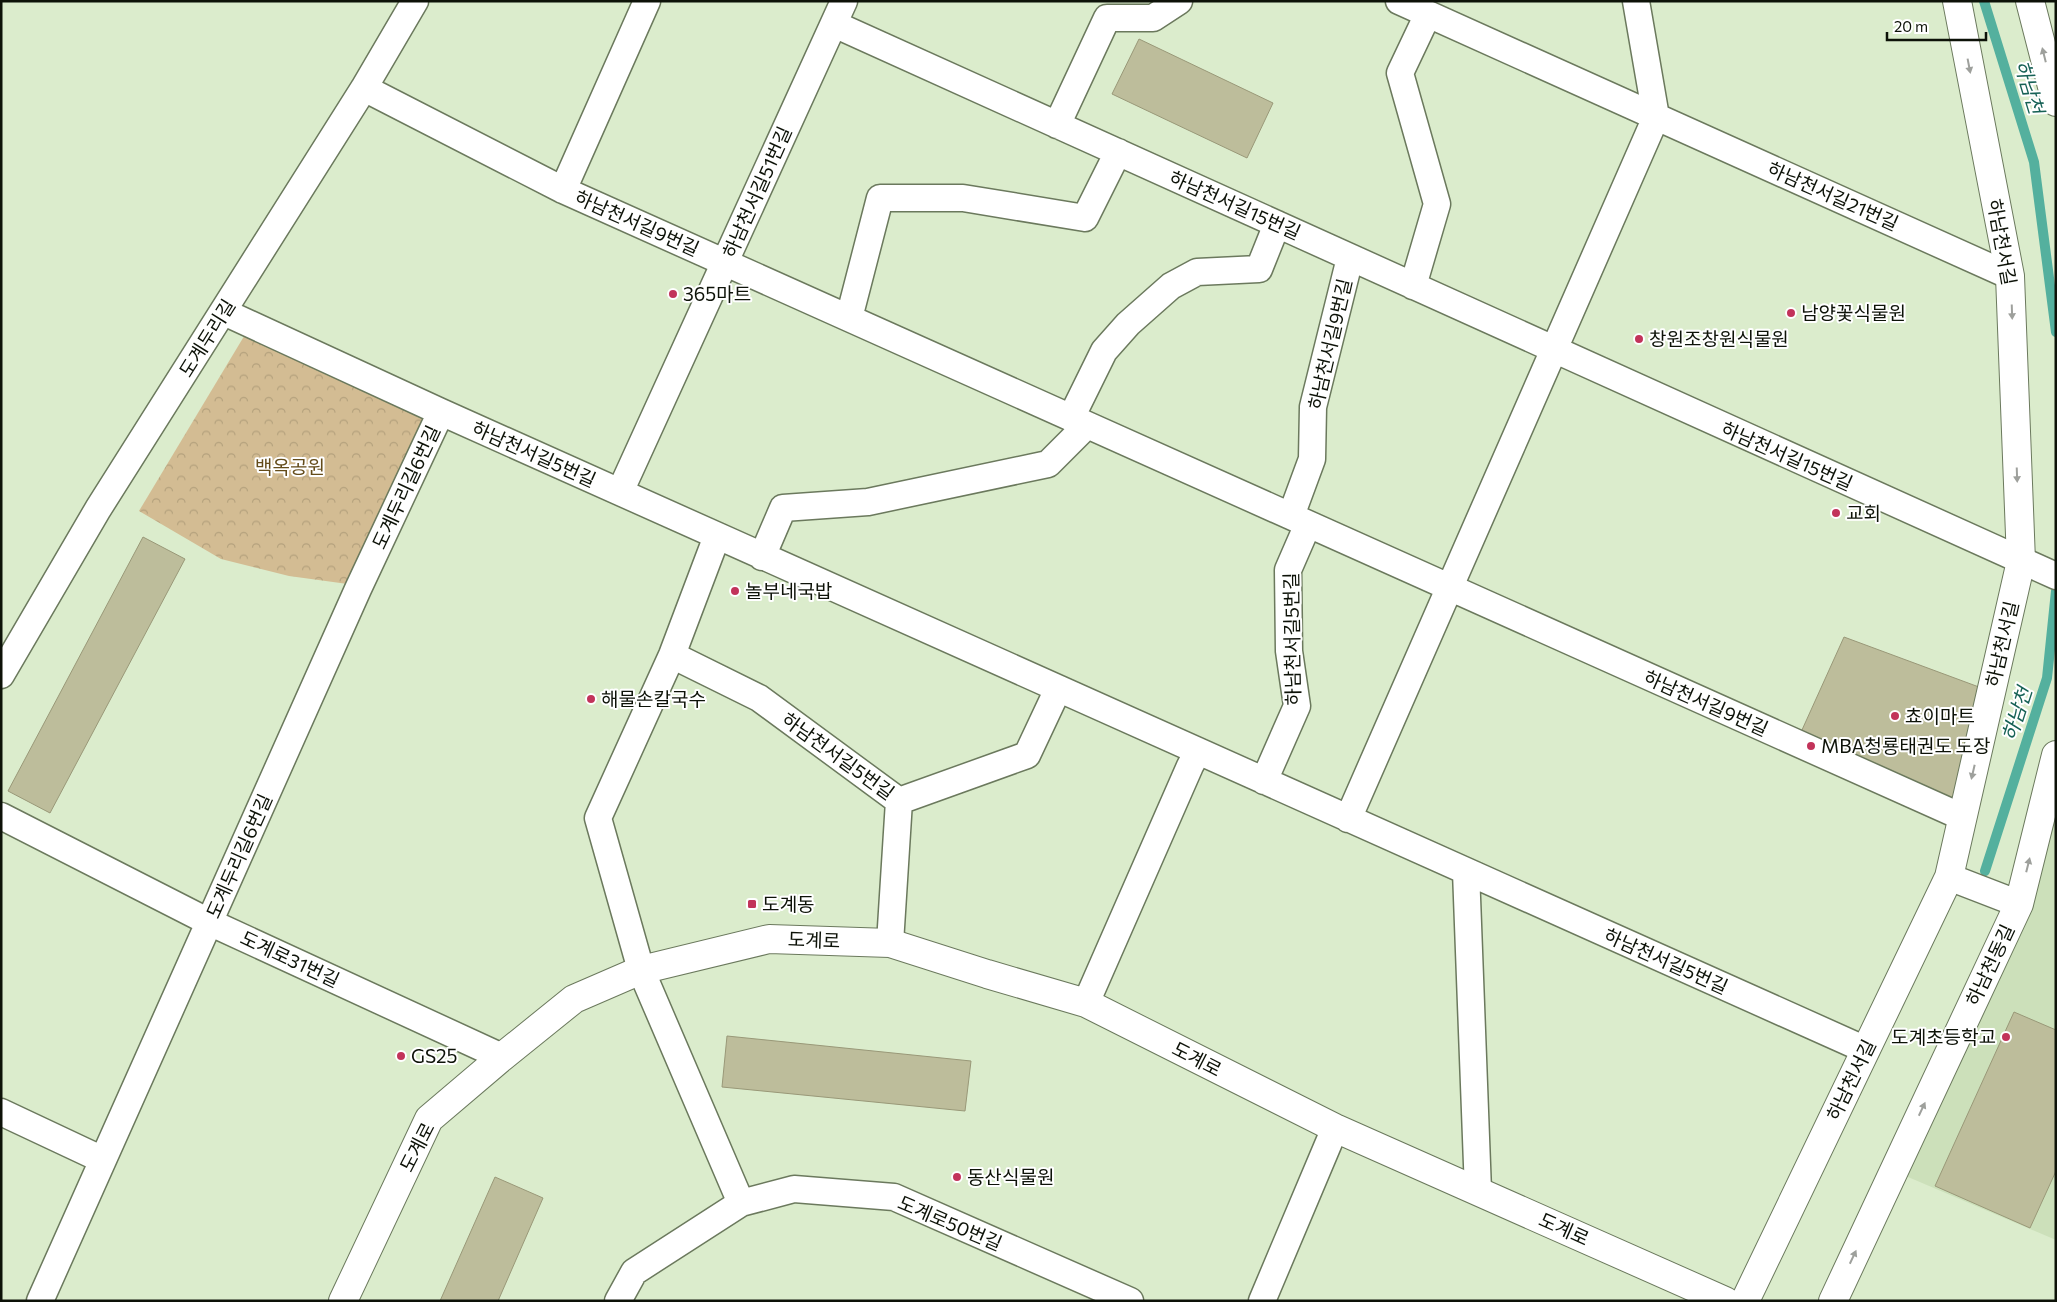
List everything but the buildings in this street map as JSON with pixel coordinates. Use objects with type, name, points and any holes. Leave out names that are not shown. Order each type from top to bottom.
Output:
[{"type":"street","name":"도계두리길","points":[[1,675],[98,509],[364,88],[415,1]]},
{"type":"street","name":"하남천서길9번길","points":[[563,190],[647,1]]},
{"type":"street","points":[[1057,125],[1107,18],[1154,18],[1178,1]]},
{"type":"street","name":"하남천서길21번길","points":[[1399,1],[2010,276]]},
{"type":"street","points":[[1348,819],[1656,117],[1636,1]]},
{"type":"street","name":"하남천서길","points":[[1745,1301],[1949,877],[1962,817],[2037,568],[2010,276],[1957,1]]},
{"type":"street","points":[[2030,1],[2056,102]]},
{"type":"street","name":"하남천서길15번길","points":[[839,12],[1057,125],[2037,568]]},
{"type":"street","name":"하남천서길51번길","points":[[620,492],[839,12]]},
{"type":"street","points":[[1413,286],[1437,204],[1400,74],[1428,14]]},
{"type":"street","name":"하남천서길9번길","points":[[364,88],[563,190],[1962,817]]},
{"type":"street","points":[[849,318],[880,198],[963,198],[1085,218],[1118,152]]},
{"type":"street","points":[[762,556],[783,508],[868,502],[1048,464],[1079,421],[1104,351],[1128,324],[1171,286],[1197,272],[1259,269],[1277,224]]},
{"type":"street","name":"하남천서길9번길","points":[[1300,520],[1312,459],[1313,407],[1350,258]]},
{"type":"street","name":"하남천서길5번길","points":[[224,312],[440,412],[1866,1050]]},
{"type":"street","name":"도계두리길6번길","points":[[40,1301],[358,590],[440,412]]},
{"type":"street","name":"하남천서길5번길","points":[[1264,781],[1297,706],[1289,651],[1288,570],[1300,520]]},
{"type":"street","points":[[717,536],[672,655],[598,818],[641,970],[741,1203]]},
{"type":"street","name":"하남천서길5번길","points":[[672,655],[759,698],[899,801],[1027,755],[1058,689]]},
{"type":"street","points":[[1086,1003],[1198,751]]},
{"type":"street","name":"하남천동길","points":[[1833,1301],[2019,904],[2056,755]]},
{"type":"street","points":[[890,943],[899,801]]},
{"type":"street","name":"도계로31번길","points":[[1,816],[209,922],[502,1056]]},
{"type":"street","points":[[1466,871],[1478,1191]]},
{"type":"street","points":[[1949,877],[2019,904]]},
{"type":"street","name":"도계로","points":[[343,1301],[428,1119],[502,1056],[574,999],[641,970],[769,939],[890,943],[1086,1003],[1334,1128],[1725,1301]]},
{"type":"street","points":[[1,1112],[103,1160]]},
{"type":"street","points":[[1262,1301],[1334,1128]]},
{"type":"street","name":"도계로50번길","points":[[618,1301],[634,1272],[741,1203],[794,1190],[894,1197],[1130,1301]]},
{"type":"shaded area","name":"도계초등학교","points":[[2056,755],[2056,1240],[1894,1171],[2019,904]]},
{"type":"green space","name":"백옥공원","points":[[249,328],[428,420],[355,585],[289,576],[221,559],[139,511]]},
{"type":"waterway","name":"하남천","points":[[1984,1],[2034,162],[2056,332]]},
{"type":"waterway","name":"하남천","points":[[1985,871],[2047,678],[2056,591]]},
{"type":"place","name":"365마트","points":[[673,294]]},
{"type":"place","name":"남양꽃식물원","points":[[1791,313]]},
{"type":"place","name":"창원조창원식물원","points":[[1639,339]]},
{"type":"place","name":"교회","points":[[1836,513]]},
{"type":"place","name":"놀부네국밥","points":[[735,591]]},
{"type":"place","name":"해물손칼국수","points":[[591,699]]},
{"type":"place","name":"쵸이마트","points":[[1895,716]]},
{"type":"place","name":"MBA청룡태권도 도장","points":[[1811,746]]},
{"type":"place","name":"도계동","points":[[752,904]]},
{"type":"place","name":"도계초등학교","points":[[2006,1037]]},
{"type":"place","name":"GS25","points":[[401,1056]]},
{"type":"place","name":"동산식물원","points":[[957,1177]]}]
